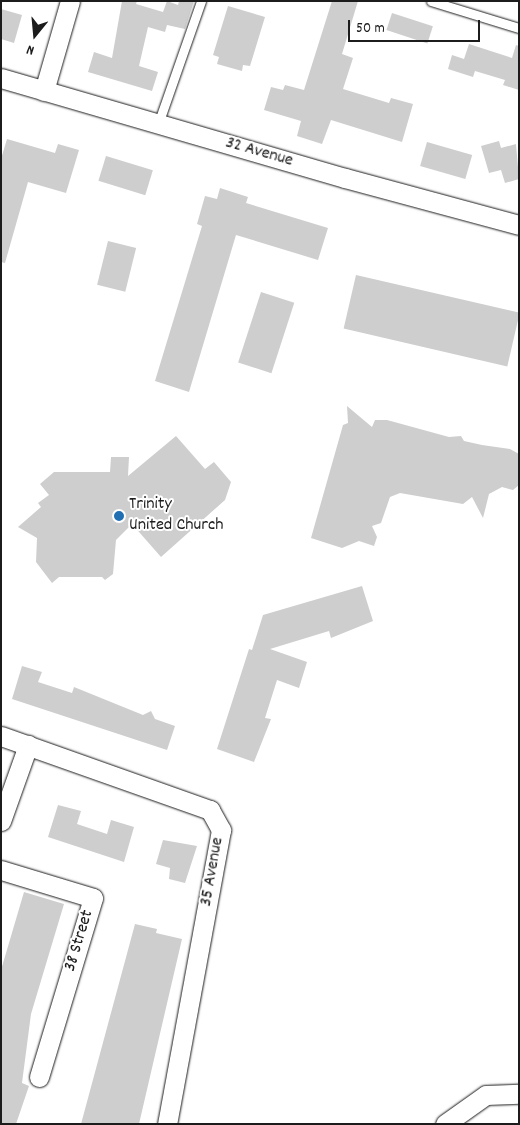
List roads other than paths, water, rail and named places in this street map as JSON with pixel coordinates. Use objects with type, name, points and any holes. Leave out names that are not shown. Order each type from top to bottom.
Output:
[{"type":"street","points":[[44,91],[70,1]]},
{"type":"street","name":"32 Avenue","points":[[1,78],[158,124],[519,224]]},
{"type":"street","name":"35 Avenue","points":[[1,736],[210,810],[221,830],[167,1124]]},
{"type":"street","points":[[1,821],[28,745]]},
{"type":"street","name":"38 Street","points":[[1,870],[93,898],[39,1077]]},
{"type":"street","points":[[445,1124],[486,1096],[519,1094]]},
{"type":"lane","points":[[158,124],[201,1]]},
{"type":"lane","points":[[431,1],[454,5],[519,28]]},
{"type":"place","name":"Trinity United Church","points":[[119,516]]}]
